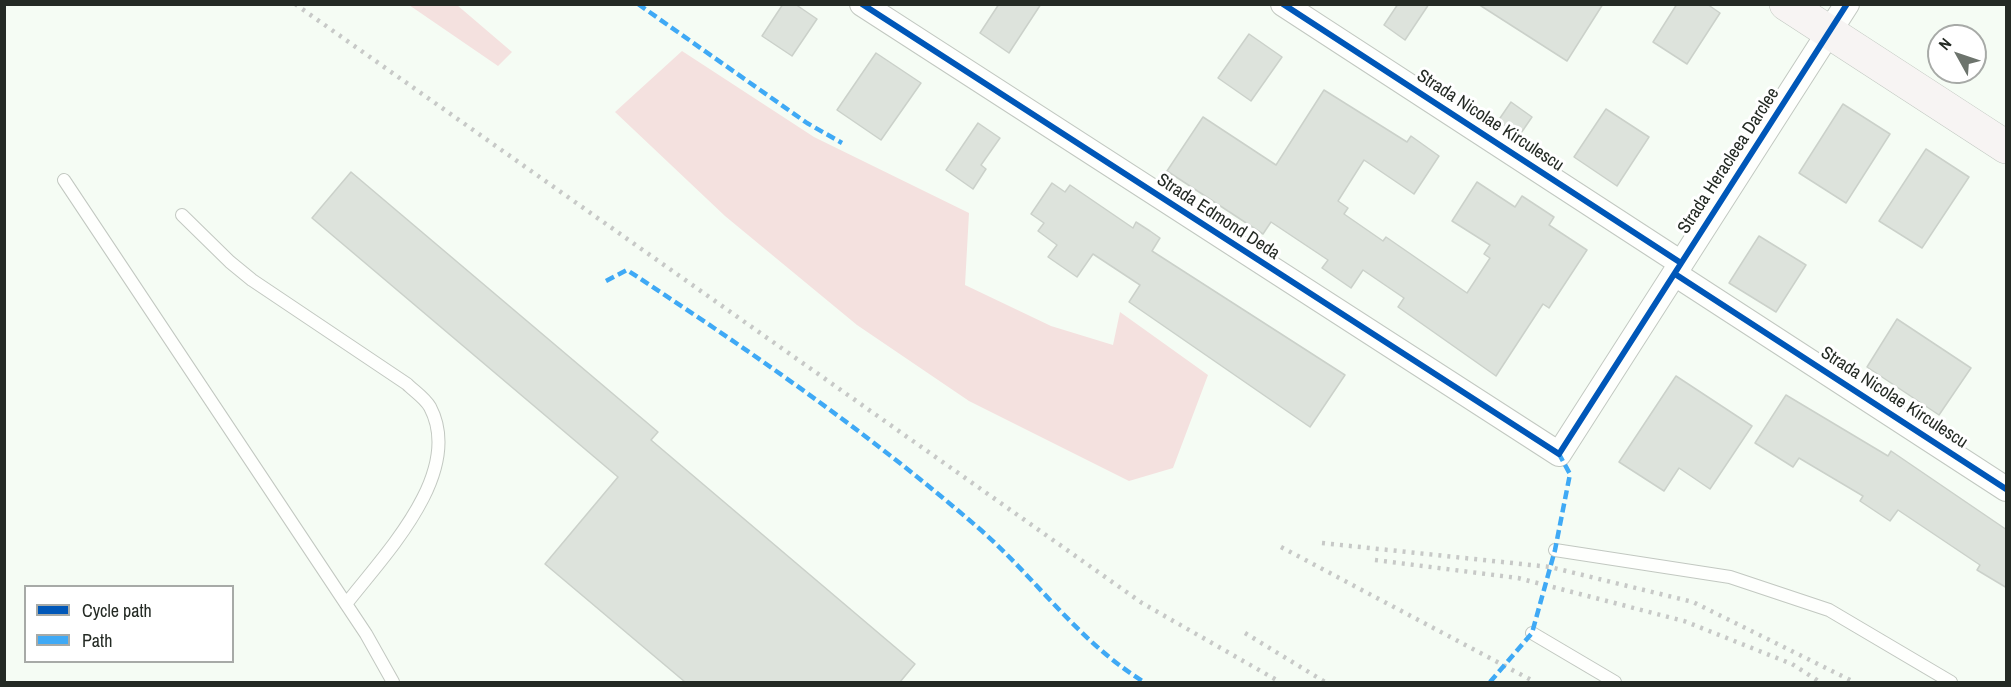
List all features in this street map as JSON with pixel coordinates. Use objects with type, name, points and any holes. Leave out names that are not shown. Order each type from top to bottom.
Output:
[{"type":"street","name":"Strada Edmond Deda","points":[[862,4],[1559,454]]},
{"type":"street","name":"Strada Nicolae Kirculescu","points":[[1283,4],[2007,489]]},
{"type":"street","points":[[1786,4],[2007,147]]},
{"type":"street","name":"Strada Heracleea Darclee","points":[[1559,454],[1847,4]]},
{"type":"lane","points":[[64,180],[346,604],[393,682]]},
{"type":"lane","points":[[182,215],[252,280],[407,384],[429,405],[439,430],[438,456],[432,481],[395,541],[346,604]]},
{"type":"lane","points":[[1555,550],[1730,577],[1830,610],[1951,682]]},
{"type":"lane","points":[[1532,633],[1615,682]]},
{"type":"shaded area","points":[[409,5],[457,5],[512,52],[498,66]]},
{"type":"shaded area","points":[[682,51],[814,137],[969,213],[965,285],[1051,326],[1113,345],[1120,312],[1208,375],[1173,468],[1129,481],[969,401],[857,325],[725,216],[615,112]]},
{"type":"building","points":[[783,4],[795,4],[817,19],[792,56],[762,36]]},
{"type":"building","points":[[999,4],[1041,4],[1009,53],[980,33]]},
{"type":"building","points":[[1398,4],[1429,4],[1405,40],[1384,25]]},
{"type":"building","points":[[1478,4],[1603,4],[1567,61]]},
{"type":"building","points":[[1677,4],[1707,4],[1720,13],[1687,64],[1653,42]]},
{"type":"building","points":[[1249,34],[1282,57],[1251,101],[1218,78]]},
{"type":"building","points":[[876,53],[921,83],[881,140],[837,110]]},
{"type":"building","points":[[1324,90],[1407,142],[1411,136],[1439,156],[1414,194],[1364,160],[1338,201],[1348,208],[1344,214],[1383,241],[1386,237],[1467,293],[1490,258],[1484,254],[1490,245],[1452,221],[1477,182],[1515,207],[1522,196],[1554,217],[1549,225],[1587,250],[1549,308],[1543,304],[1496,376],[1398,307],[1404,298],[1363,270],[1351,288],[1322,268],[1328,260],[1271,222],[1263,234],[1167,171],[1203,117],[1276,165]]},
{"type":"building","points":[[1511,102],[1532,117],[1519,136],[1498,121]]},
{"type":"building","points":[[1843,104],[1890,134],[1846,203],[1799,173]]},
{"type":"building","points":[[1606,109],[1649,137],[1617,186],[1574,157]]},
{"type":"building","points":[[978,123],[1000,138],[981,165],[986,169],[973,189],[946,170]]},
{"type":"building","points":[[1926,149],[1969,177],[1922,248],[1879,221]]},
{"type":"building","points":[[351,172],[658,432],[651,440],[915,664],[900,682],[685,682],[545,564],[618,477],[312,218]]},
{"type":"building","points":[[1052,183],[1065,192],[1070,185],[1133,228],[1136,222],[1150,231],[1160,238],[1152,251],[1345,375],[1310,427],[1129,302],[1140,285],[1093,254],[1077,277],[1048,257],[1057,245],[1038,231],[1044,223],[1031,214]]},
{"type":"building","points":[[1759,236],[1806,265],[1776,312],[1729,283]]},
{"type":"building","points":[[1897,319],[1971,368],[1939,415],[1867,367]]},
{"type":"building","points":[[1676,376],[1752,426],[1710,489],[1679,468],[1664,491],[1619,462]]},
{"type":"building","points":[[1786,395],[1888,456],[1891,451],[2007,530],[2007,588],[1977,570],[1980,565],[1898,510],[1890,521],[1860,501],[1863,496],[1799,458],[1793,467],[1755,443]]},
{"type":"railway","points":[[295,4],[1142,603],[1280,682]]},
{"type":"railway","points":[[1322,543],[1550,567],[1693,602],[1854,682]]},
{"type":"railway","points":[[1281,547],[1535,682]]},
{"type":"railway","points":[[1375,560],[1518,578],[1684,621],[1792,664],[1820,682]]},
{"type":"railway","points":[[1245,633],[1325,682]]},
{"type":"marked path","points":[[638,4],[807,123],[842,143]]},
{"type":"marked path","points":[[606,281],[627,270],[761,360],[891,456],[996,544],[1098,647],[1144,682]]},
{"type":"marked path","points":[[1490,682],[1532,633],[1555,550],[1570,474],[1559,454]]},
{"type":"cycle path","points":[[862,4],[1559,454],[1847,4]]},
{"type":"cycle path","points":[[1283,4],[1681,263]]},
{"type":"cycle path","points":[[1675,274],[2006,489]]}]
